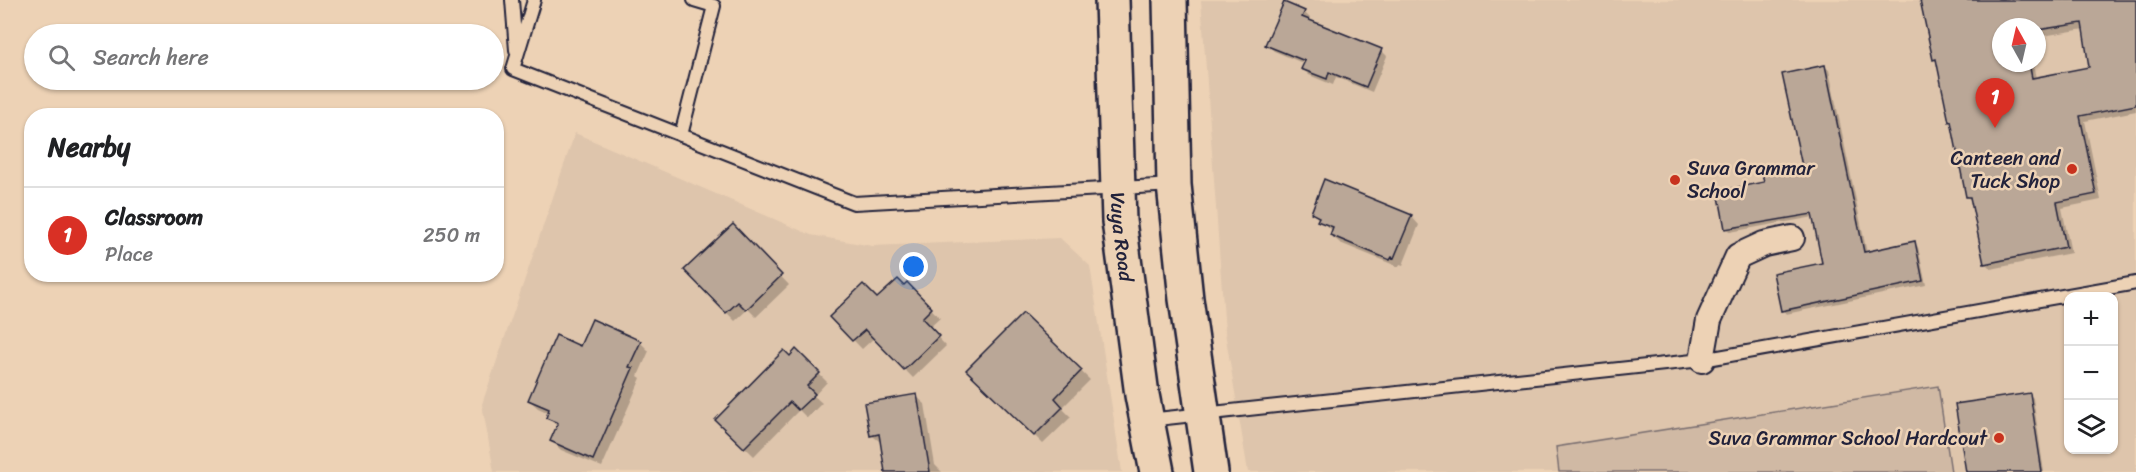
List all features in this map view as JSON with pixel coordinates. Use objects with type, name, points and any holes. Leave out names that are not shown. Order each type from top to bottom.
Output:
[{"type":"main road","name":"Vuya Road","points":[[1112,0],[1119,221],[1156,472]]},
{"type":"main road","points":[[1170,0],[1174,185],[1186,299],[1211,472]]},
{"type":"street","points":[[1702,360],[1709,320],[1738,256],[1764,243],[1792,238]]},
{"type":"lane","points":[[512,0],[517,57]]},
{"type":"lane","points":[[534,0],[513,69],[854,202],[1174,185]]},
{"type":"lane","points":[[681,135],[714,6],[694,0]]},
{"type":"lane","points":[[1147,421],[1702,360],[2136,283]]},
{"type":"shaded area","name":"Suva Grammar School","points":[[1201,0],[2136,0],[2136,472],[1248,472],[1225,332]]},
{"type":"shaded area","points":[[575,133],[811,235],[872,246],[1060,238],[1090,266],[1122,472],[494,472],[482,404]]},
{"type":"shaded area","points":[[1938,386],[1951,472],[1559,472],[1556,447]]},
{"type":"building","points":[[1920,0],[2136,0],[2136,105],[2080,116],[2096,194],[2057,202],[2066,247],[1984,264],[1970,197],[1966,197],[1936,59],[1933,60]]},
{"type":"building","points":[[1284,2],[1305,11],[1302,17],[1382,49],[1366,87],[1329,72],[1327,79],[1301,69],[1305,61],[1265,45]]},
{"type":"building","points":[[1825,65],[1864,252],[1915,241],[1923,281],[1781,311],[1773,273],[1822,263],[1812,214],[1725,229],[1718,191],[1764,182],[1762,173],[1802,166],[1782,74]]},
{"type":"building","points":[[1324,179],[1412,215],[1394,258],[1390,260],[1330,235],[1333,227],[1317,221],[1319,217],[1311,213]]},
{"type":"building","points":[[733,224],[782,275],[746,310],[738,302],[726,313],[684,270]]},
{"type":"building","points":[[898,279],[904,285],[907,282],[932,308],[922,318],[939,336],[904,370],[865,330],[852,341],[829,317],[863,284],[877,298]]},
{"type":"building","points":[[1023,313],[1082,370],[1055,398],[1063,407],[1034,436],[966,370]]},
{"type":"building","points":[[592,319],[641,341],[629,367],[633,368],[593,460],[550,441],[558,423],[546,418],[549,409],[528,400],[556,335],[580,346]]},
{"type":"building","points":[[796,349],[820,373],[807,386],[815,394],[798,410],[790,402],[744,448],[715,420],[784,350],[790,356]]},
{"type":"building","name":"Suva Grammar School Hardcout","points":[[2030,393],[2042,472],[1966,472],[1955,404]]},
{"type":"building","points":[[917,394],[930,472],[885,472],[879,434],[870,436],[864,403]]},
{"type":"place","name":"Classroom","points":[[1995,128]]},
{"type":"place","name":"Canteen and Tuck Shop","points":[[2072,169]]},
{"type":"place","name":"Suva Grammar School","points":[[1675,180]]},
{"type":"place","name":"Suva Grammar School Hardcout","points":[[1999,438]]}]
